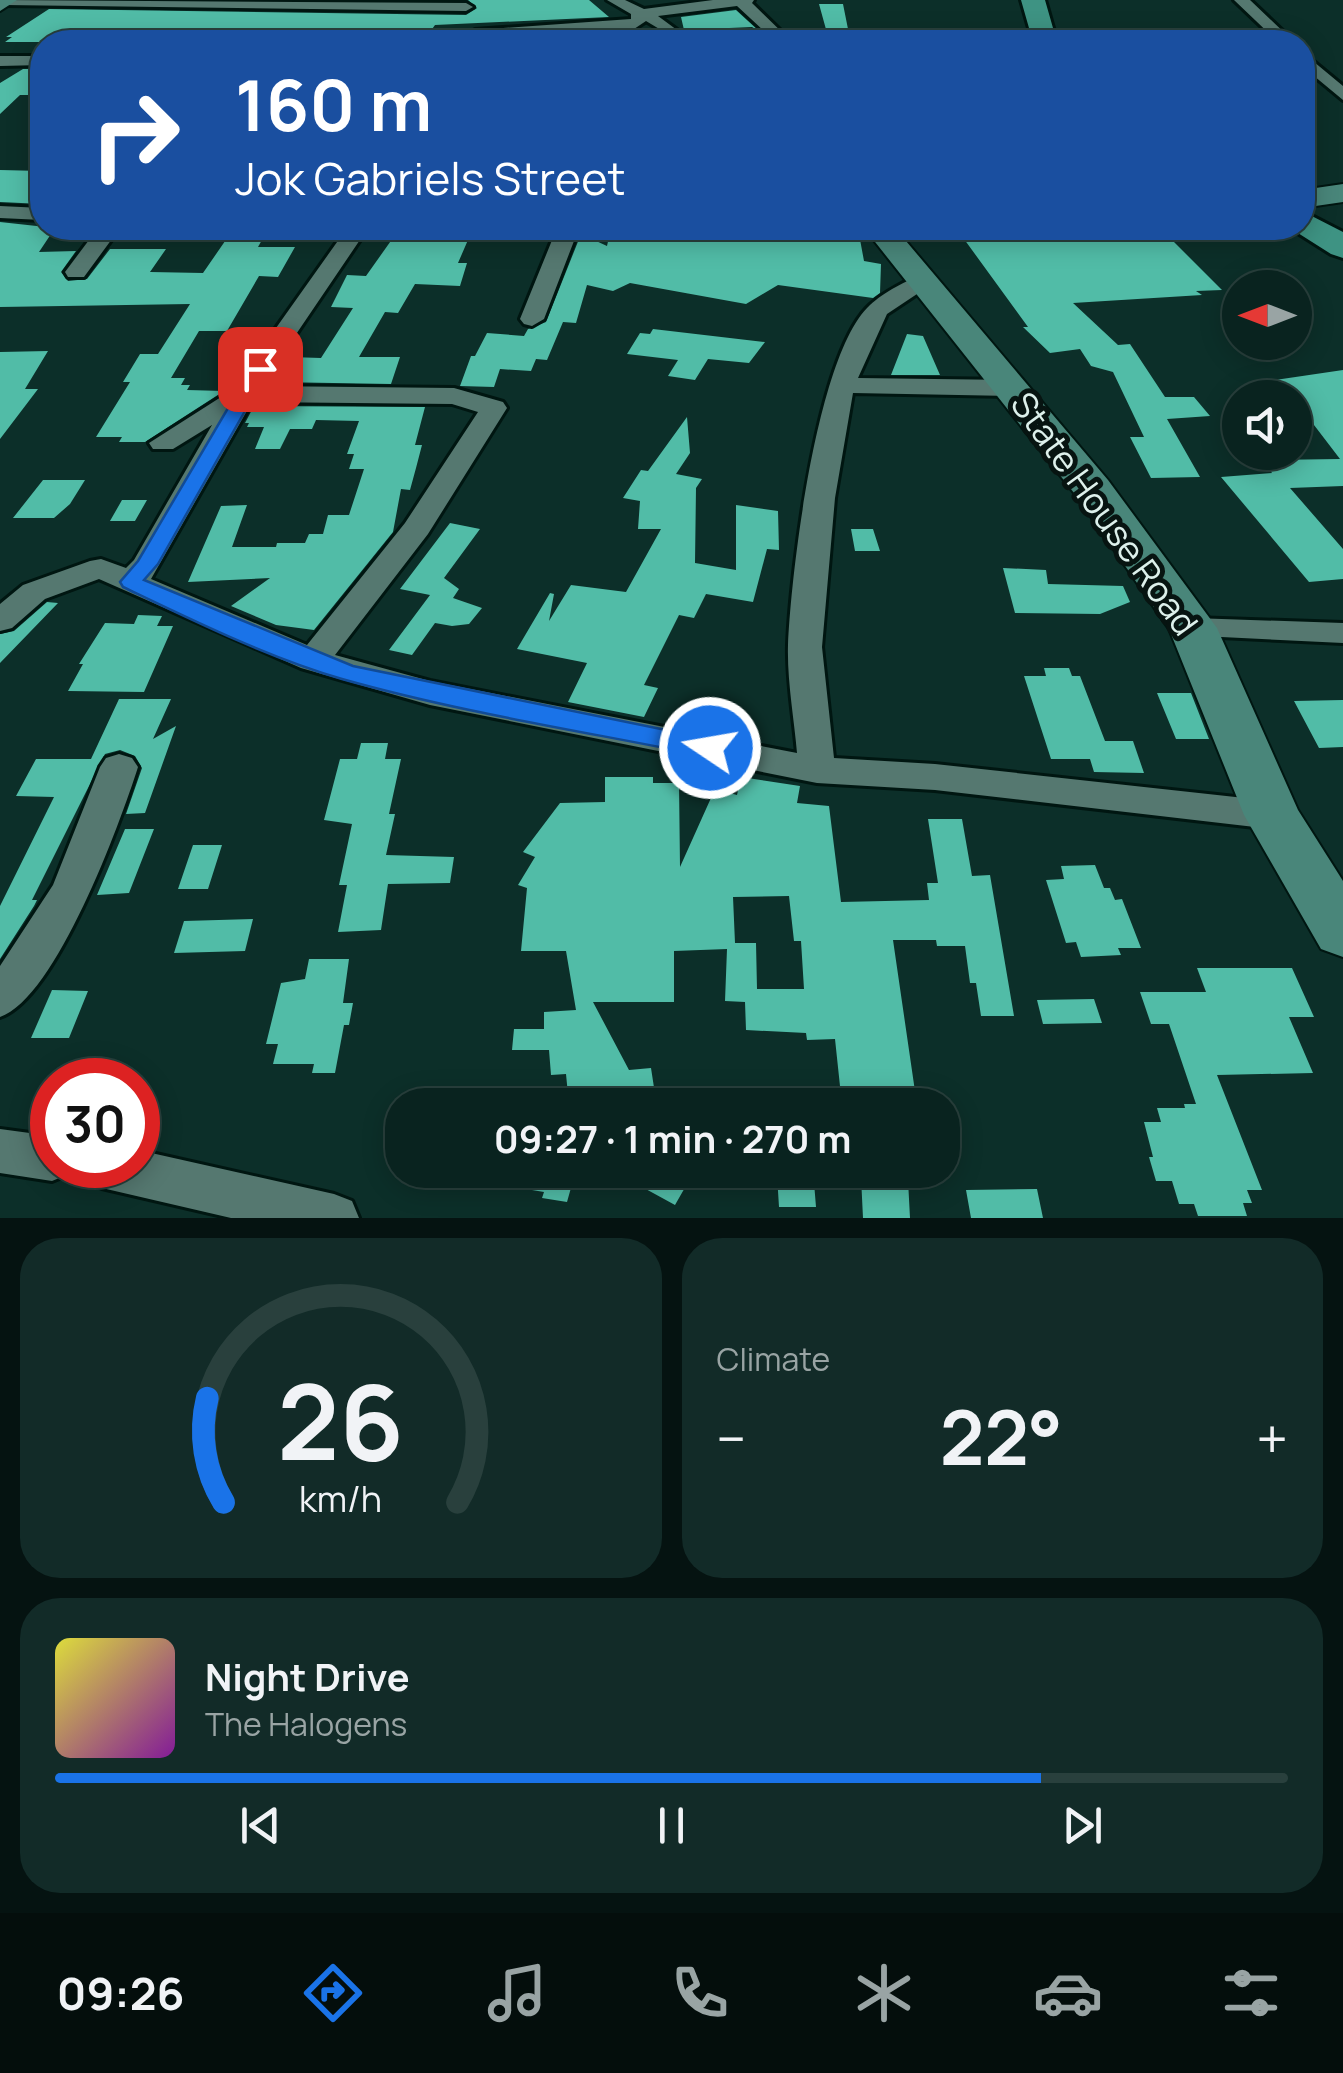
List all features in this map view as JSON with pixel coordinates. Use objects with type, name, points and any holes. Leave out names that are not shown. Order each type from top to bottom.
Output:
[{"type":"main road","points":[[1033,0],[1042,30]]},
{"type":"main road","points":[[1315,197],[1343,192]]},
{"type":"main road","points":[[1315,229],[1343,246]]},
{"type":"main road","name":"State House Road","points":[[889,240],[1093,489],[1193,628],[1272,815],[1343,932]]},
{"type":"street","points":[[614,0],[668,30]]},
{"type":"street","points":[[638,14],[742,0],[772,30]]},
{"type":"street","points":[[1241,0],[1274,30]]},
{"type":"street","points":[[4,2],[466,4],[473,30]]},
{"type":"street","points":[[583,30],[631,26],[639,20],[638,14]]},
{"type":"street","points":[[0,61],[30,62]]},
{"type":"street","points":[[1315,69],[1343,95]]},
{"type":"street","points":[[0,212],[30,213]]},
{"type":"street","points":[[76,272],[99,240]]},
{"type":"street","points":[[131,582],[147,564],[243,394],[349,240]]},
{"type":"street","points":[[532,320],[563,240]]},
{"type":"street","points":[[817,770],[804,646],[834,410],[855,351],[878,310],[924,282]]},
{"type":"street","points":[[843,385],[1011,388]]},
{"type":"street","points":[[164,444],[245,394],[454,396],[494,408],[417,528],[312,660]]},
{"type":"street","points":[[0,621],[34,592],[101,568],[312,660],[430,692],[817,770],[935,777],[1272,815]]},
{"type":"street","points":[[1193,628],[1343,633]]},
{"type":"street","points":[[0,1000],[35,954],[82,874],[118,767]]},
{"type":"street","points":[[0,1151],[30,1155]]},
{"type":"street","points":[[160,1178],[334,1218]]},
{"type":"building","points":[[468,0],[589,0],[609,17],[435,25],[431,30],[30,30],[30,42],[5,42],[12,37],[6,37],[49,9],[466,15],[477,8]]},
{"type":"building","points":[[819,4],[843,4],[848,30],[826,30]]},
{"type":"building","points":[[736,10],[758,30],[684,30],[681,17]]},
{"type":"building","points":[[30,69],[30,95],[20,95],[0,114],[0,83]]},
{"type":"building","points":[[0,170],[30,171],[30,203],[0,202]]},
{"type":"building","points":[[0,222],[30,225],[30,240],[47,240],[39,252],[76,251],[61,272],[68,281],[87,279],[110,249],[166,249],[150,272],[203,273],[226,240],[262,240],[258,247],[295,247],[278,277],[259,276],[227,331],[199,331],[171,378],[185,378],[181,385],[190,385],[187,390],[224,391],[145,442],[96,437],[130,382],[123,382],[140,354],[158,354],[190,304],[0,307]]},
{"type":"building","points":[[392,240],[468,240],[458,263],[467,263],[460,286],[415,284],[398,313],[385,312],[359,357],[400,357],[391,384],[275,382],[290,357],[321,358],[353,308],[331,307],[347,275],[366,276]]},
{"type":"building","points":[[579,240],[594,240],[607,246],[608,240],[860,240],[864,261],[881,264],[880,293],[873,298],[778,285],[746,304],[630,283],[613,291],[587,285],[576,323],[563,322],[547,360],[536,359],[531,371],[500,369],[494,387],[460,386],[471,356],[475,356],[487,333],[524,336],[528,329],[546,322]]},
{"type":"building","points":[[965,240],[1172,240],[1222,290],[1196,291],[1202,295],[1073,303],[1118,345],[1130,344],[1165,397],[1194,397],[1210,416],[1167,419],[1200,477],[1151,478],[1130,437],[1144,437],[1113,372],[1091,366],[1080,349],[1050,353],[1023,327],[1028,327]]},
{"type":"building","points":[[653,329],[765,342],[749,363],[708,359],[695,380],[668,376],[678,360],[627,354],[640,333],[650,334]]},
{"type":"building","points":[[907,334],[923,336],[940,375],[891,375]]},
{"type":"building","points":[[48,351],[25,389],[38,389],[0,439],[0,352]]},
{"type":"building","points":[[1343,370],[1343,486],[1290,488],[1343,549],[1343,579],[1309,582],[1221,477],[1272,473],[1270,470],[1312,470],[1312,459],[1340,459],[1312,422],[1312,380],[1274,380]]},
{"type":"building","points":[[254,406],[425,407],[415,445],[422,445],[410,490],[401,489],[393,532],[314,630],[276,625],[231,606],[270,578],[188,582],[221,506],[247,505],[232,547],[305,543],[309,534],[323,534],[328,515],[349,515],[364,469],[349,469],[354,454],[347,454],[359,421],[316,420],[312,429],[290,429],[280,449],[255,449],[264,427],[247,427],[249,423],[245,423]]},
{"type":"building","points":[[687,417],[690,453],[676,474],[702,479],[696,488],[695,563],[736,570],[736,505],[778,511],[779,550],[767,549],[753,602],[706,594],[694,618],[679,615],[644,685],[658,688],[644,717],[568,702],[587,663],[517,649],[550,593],[554,594],[549,621],[571,585],[626,592],[661,529],[638,529],[640,501],[623,498],[641,470],[648,471]]},
{"type":"building","points":[[43,480],[85,480],[70,504],[54,518],[13,518]]},
{"type":"building","points":[[122,500],[147,500],[135,521],[110,521]]},
{"type":"building","points":[[450,523],[480,529],[444,578],[459,589],[453,598],[482,608],[469,624],[435,623],[412,655],[389,650],[430,595],[400,589]]},
{"type":"building","points":[[851,529],[873,529],[880,551],[855,551]]},
{"type":"building","points":[[1003,568],[1046,570],[1048,584],[1123,586],[1130,602],[1100,614],[1015,613]]},
{"type":"building","points":[[47,602],[58,603],[0,663],[0,634],[14,631]]},
{"type":"building","points":[[138,615],[162,616],[157,626],[173,626],[144,692],[68,691],[83,664],[79,664],[105,623],[134,624]]},
{"type":"building","points":[[1044,668],[1069,668],[1072,676],[1080,676],[1105,741],[1133,741],[1144,773],[1094,772],[1090,759],[1051,759],[1024,676],[1046,676]]},
{"type":"building","points":[[1157,693],[1191,693],[1209,739],[1176,739]]},
{"type":"building","points":[[119,699],[171,699],[153,739],[176,726],[145,813],[126,814],[142,768],[135,756],[120,750],[105,754],[32,900],[37,900],[34,906],[0,959],[0,906],[54,797],[16,796],[36,759],[91,759]]},
{"type":"building","points":[[1343,700],[1343,747],[1319,748],[1294,701]]},
{"type":"building","points":[[361,743],[388,743],[385,759],[401,759],[389,814],[395,814],[386,855],[454,857],[450,883],[388,884],[381,930],[338,932],[347,885],[339,885],[352,824],[324,820],[340,759],[357,759]]},
{"type":"building","points":[[605,777],[653,777],[653,783],[679,783],[680,867],[715,789],[737,795],[741,777],[800,786],[797,803],[829,806],[841,902],[929,900],[927,883],[938,883],[928,819],[962,819],[972,876],[990,875],[1014,1016],[981,1016],[976,983],[970,983],[965,946],[937,946],[936,940],[893,940],[915,1088],[840,1088],[835,1039],[807,1040],[806,1033],[746,1030],[745,1002],[725,1001],[727,949],[674,951],[674,1002],[593,1002],[629,1070],[651,1068],[654,1088],[567,1088],[566,1074],[551,1075],[549,1050],[512,1050],[514,1029],[544,1029],[544,1012],[576,1010],[566,951],[521,951],[527,888],[518,885],[535,857],[523,852],[560,803],[605,802]],"holes":[[[789,896],[794,941],[801,941],[804,989],[757,989],[756,943],[735,943],[733,897]]]},
{"type":"building","points":[[125,829],[154,829],[129,893],[97,895]]},
{"type":"building","points":[[193,845],[222,845],[208,889],[178,889]]},
{"type":"building","points":[[1095,865],[1104,888],[1110,888],[1115,900],[1122,899],[1141,948],[1118,948],[1121,955],[1081,957],[1076,942],[1066,943],[1046,880],[1064,879],[1061,866]]},
{"type":"building","points":[[253,919],[245,951],[174,953],[184,921]]},
{"type":"building","points":[[309,959],[349,959],[343,1003],[353,1003],[349,1025],[344,1025],[335,1073],[312,1073],[314,1064],[273,1064],[278,1044],[266,1044],[281,983],[305,979]]},
{"type":"building","points":[[1197,968],[1292,968],[1314,1017],[1289,1017],[1313,1073],[1217,1075],[1262,1190],[1247,1190],[1252,1203],[1243,1203],[1247,1216],[1198,1216],[1194,1204],[1179,1204],[1172,1181],[1156,1181],[1149,1157],[1153,1157],[1144,1122],[1161,1122],[1157,1108],[1196,1104],[1169,1024],[1151,1024],[1140,992],[1206,992]]},
{"type":"building","points":[[52,990],[88,991],[69,1038],[31,1038]]},
{"type":"building","points":[[1094,999],[1102,1023],[1043,1024],[1037,1000]]},
{"type":"building","points":[[520,1188],[571,1188],[567,1202],[542,1198],[544,1192]]},
{"type":"building","points":[[644,1188],[685,1188],[675,1205]]},
{"type":"building","points":[[778,1188],[814,1188],[816,1207],[779,1207]]},
{"type":"building","points":[[862,1188],[908,1188],[910,1218],[863,1218]]},
{"type":"building","points":[[1037,1189],[1043,1218],[971,1218],[966,1190]]},
{"type":"route","points":[[260,369],[147,564],[131,582],[190,610],[346,672],[710,748]]}]
